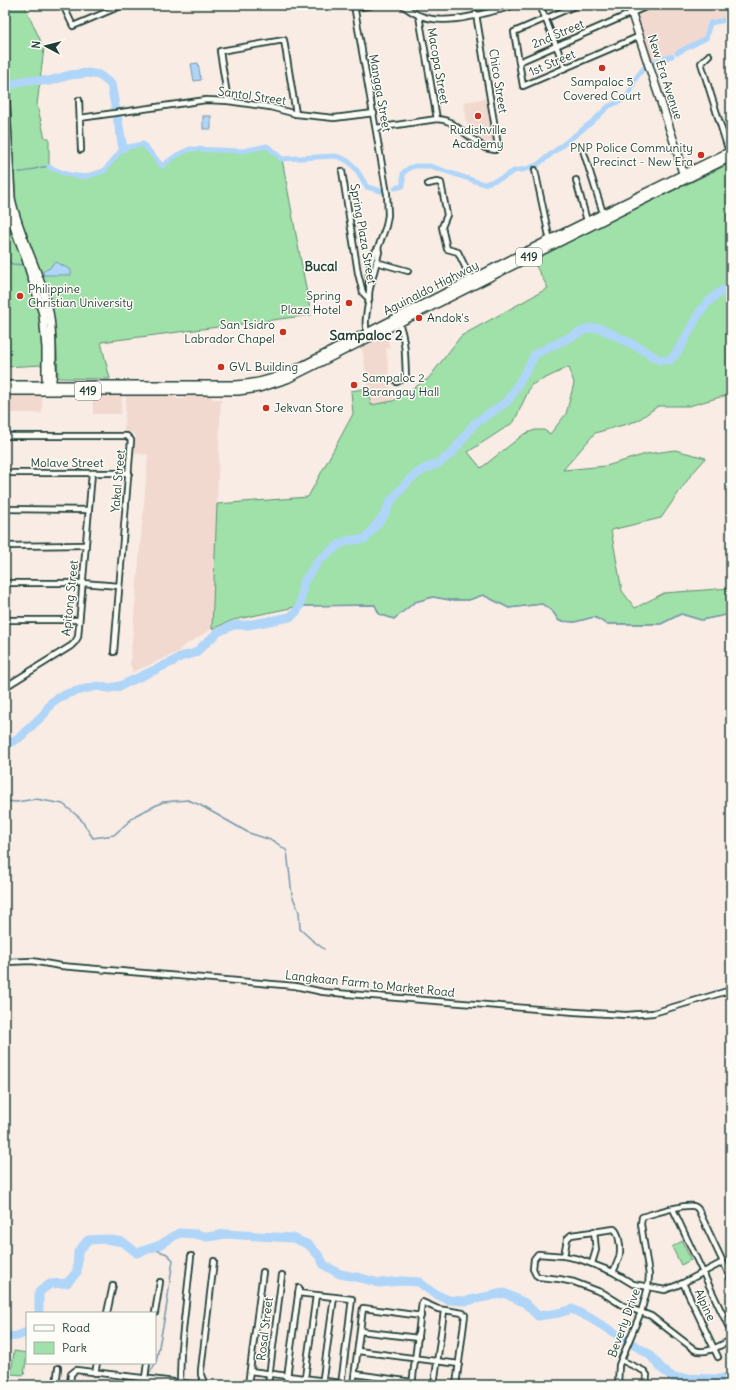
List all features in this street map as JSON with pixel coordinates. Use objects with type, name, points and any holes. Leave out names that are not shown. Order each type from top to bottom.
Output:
[{"type":"main road","name":"New Era Avenue","points":[[629,5],[686,174]]},
{"type":"main road","points":[[5,86],[11,198],[14,211],[32,258],[49,314],[52,348],[49,387]]},
{"type":"main road","name":"Aguinaldo Highway","points":[[550,243],[603,213],[730,153]]},
{"type":"main road","name":"Aguinaldo Highway","points":[[5,385],[49,387],[245,385],[285,374],[367,336],[686,174]]},
{"type":"main road","points":[[5,196],[9,213],[26,259],[43,314],[49,387]]},
{"type":"main road","name":"Aguinaldo Highway","points":[[5,391],[49,387]]},
{"type":"street","points":[[63,5],[74,26],[115,6],[123,5]]},
{"type":"street","points":[[354,7],[372,5]]},
{"type":"street","points":[[402,5],[419,16],[432,20],[445,20],[506,8],[513,5]]},
{"type":"street","points":[[540,5],[565,68]]},
{"type":"street","points":[[546,18],[577,5]]},
{"type":"street","name":"2nd Street","points":[[519,62],[650,5]]},
{"type":"street","name":"Mangga Street","points":[[354,7],[374,113],[387,194],[388,205],[386,226],[378,248]]},
{"type":"street","name":"Chico Street","points":[[437,119],[450,122],[485,148],[495,150],[498,146],[476,14]]},
{"type":"street","name":"Macopa Street","points":[[419,16],[437,119]]},
{"type":"street","name":"1st Street","points":[[546,18],[514,32],[523,86],[640,36]]},
{"type":"street","points":[[228,101],[220,51],[284,40],[296,114]]},
{"type":"street","points":[[709,55],[701,63],[730,153]]},
{"type":"street","points":[[79,100],[81,150]]},
{"type":"street","name":"Santol Street","points":[[80,118],[206,100],[228,101],[270,107],[296,114],[334,118],[374,113]]},
{"type":"street","points":[[376,128],[437,119]]},
{"type":"street","points":[[583,150],[603,213]]},
{"type":"street","points":[[535,170],[550,243]]},
{"type":"street","name":"Spring Plaza Street","points":[[342,171],[357,269],[363,293],[369,299]]},
{"type":"street","points":[[576,180],[588,221]]},
{"type":"street","points":[[428,184],[437,182],[441,183],[447,215],[442,228],[447,249],[458,252],[473,282]]},
{"type":"street","points":[[369,292],[372,285],[379,252],[378,248]]},
{"type":"street","points":[[367,336],[365,324],[369,299],[368,284],[372,261],[375,251],[378,248]]},
{"type":"street","points":[[376,262],[408,271]]},
{"type":"street","points":[[397,382],[406,377],[405,347],[398,320]]},
{"type":"street","name":"Yakal Street","points":[[5,436],[127,436],[131,440],[114,652]]},
{"type":"street","name":"Molave Street","points":[[5,473],[129,473]]},
{"type":"street","name":"Apitong Street","points":[[5,687],[75,642],[78,637],[92,473]]},
{"type":"street","points":[[5,509],[88,510]]},
{"type":"street","points":[[5,546],[85,545]]},
{"type":"street","points":[[5,583],[82,583],[119,586]]},
{"type":"street","points":[[5,620],[79,620]]},
{"type":"street","name":"Langkaan Farm to Market Road","points":[[5,962],[32,961],[61,966],[296,986],[323,992],[626,1015],[653,1013],[731,990]]},
{"type":"street","points":[[731,1279],[698,1209],[694,1206],[673,1209],[731,1332]]},
{"type":"street","name":"Beverly Drive","points":[[618,1385],[619,1365],[634,1329],[648,1287],[649,1275],[641,1220],[645,1216],[673,1209]]},
{"type":"street","points":[[564,1256],[568,1237],[571,1235],[614,1229],[618,1233],[621,1251],[619,1260],[613,1272]]},
{"type":"street","points":[[592,1263],[596,1250],[594,1231]]},
{"type":"street","points":[[723,1262],[683,1283],[665,1290],[633,1284],[613,1272],[592,1263],[564,1256],[542,1254],[535,1256],[533,1262],[534,1273],[539,1277],[559,1279],[586,1286],[603,1293],[622,1305],[651,1316],[695,1350],[703,1352],[731,1340]]},
{"type":"street","points":[[180,1382],[181,1349],[191,1256]]},
{"type":"street","points":[[205,1385],[201,1370],[214,1261]]},
{"type":"street","points":[[248,1385],[263,1272]]},
{"type":"street","name":"Rosal Street","points":[[268,1385],[282,1275]]},
{"type":"street","points":[[155,1312],[160,1282]]},
{"type":"street","name":"Alpine","points":[[683,1283],[718,1357]]},
{"type":"street","points":[[107,1312],[113,1285]]},
{"type":"street","points":[[250,1371],[269,1374],[287,1376],[305,1378],[322,1383],[341,1384],[352,1299],[316,1295],[299,1290],[287,1376],[286,1385]]},
{"type":"street","points":[[304,1385],[316,1295]]},
{"type":"street","points":[[322,1383],[334,1297]]},
{"type":"street","points":[[355,1374],[412,1383],[422,1302],[444,1311],[463,1313],[465,1315],[456,1385]]},
{"type":"street","points":[[353,1385],[363,1308],[421,1316]]},
{"type":"street","points":[[434,1385],[444,1311]]},
{"type":"street","points":[[360,1331],[418,1338]]},
{"type":"street","points":[[358,1351],[459,1364]]},
{"type":"street","points":[[621,1360],[644,1371],[647,1374],[646,1385]]},
{"type":"street","points":[[95,1373],[97,1364]]},
{"type":"street","points":[[145,1378],[147,1364]]},
{"type":"street","points":[[56,1385],[58,1368]]},
{"type":"street","points":[[70,1385],[73,1372],[76,1370],[199,1385]]},
{"type":"street","points":[[5,1380],[9,1385]]},
{"type":"street","points":[[13,1385],[18,1385]]},
{"type":"shaded area","points":[[657,5],[731,5],[731,17],[707,22],[705,36],[672,54],[652,61],[636,15]]},
{"type":"shaded area","name":"Rudishville Academy","points":[[487,98],[494,145],[491,146],[468,129],[464,102]]},
{"type":"shaded area","points":[[386,335],[390,347],[386,349],[393,401],[371,405],[362,348]]},
{"type":"shaded area","points":[[5,395],[42,396],[42,413],[5,413]]},
{"type":"shaded area","points":[[93,395],[122,396],[121,414],[93,414]]},
{"type":"shaded area","points":[[126,396],[175,396],[177,399],[184,399],[184,396],[212,396],[212,399],[221,399],[212,629],[182,647],[179,652],[133,672],[130,664],[148,455],[132,453],[133,443],[136,438],[135,435],[131,432],[124,433]]},
{"type":"green space","points":[[5,5],[24,5],[44,48],[37,105],[45,138],[49,138],[49,167],[66,174],[84,177],[104,171],[123,148],[143,144],[162,166],[177,155],[190,149],[243,151],[267,146],[282,159],[311,315],[101,342],[110,379],[58,378],[54,321],[47,289],[16,203],[9,80],[5,46]]},
{"type":"green space","points":[[731,163],[731,394],[689,406],[658,406],[637,421],[595,433],[563,470],[606,466],[646,454],[675,450],[706,458],[691,475],[661,518],[611,530],[622,591],[635,608],[664,593],[731,588],[731,614],[701,620],[681,614],[661,624],[607,624],[594,617],[575,622],[559,621],[553,612],[542,604],[509,608],[483,595],[469,600],[450,600],[433,597],[415,602],[394,619],[379,614],[375,605],[300,606],[233,620],[212,629],[217,504],[308,497],[353,414],[351,391],[368,388],[371,405],[393,401],[428,379],[461,336],[548,288],[532,259]],"holes":[[[569,367],[574,383],[566,414],[550,434],[544,430],[535,430],[524,434],[481,468],[468,452],[514,422],[531,385]]]},
{"type":"green space","name":"Philippine Christian University","points":[[5,214],[28,276],[40,317],[42,332],[42,365],[5,367]]},
{"type":"green space","points":[[682,1241],[691,1260],[681,1265],[672,1247]]},
{"type":"green space","points":[[14,1351],[26,1353],[24,1375],[11,1374]]},
{"type":"water","points":[[198,63],[201,80],[194,81],[191,64]]},
{"type":"water","points":[[203,116],[211,116],[211,129],[203,129]]},
{"type":"water","points":[[54,262],[71,270],[71,275],[44,275],[43,271],[50,268]]},
{"type":"waterway","points":[[677,53],[706,38],[710,23],[731,19]]},
{"type":"waterway","points":[[651,63],[672,56]]},
{"type":"waterway","points":[[395,188],[403,186],[403,173],[409,168],[415,166],[430,166],[484,184],[502,178],[514,171],[537,165],[592,122],[609,106],[623,100],[630,92],[635,79],[644,68]]},
{"type":"waterway","points":[[5,87],[26,80],[49,81],[70,75],[88,73],[99,75],[111,84],[123,148]]},
{"type":"waterway","points":[[49,167],[66,174],[84,177],[104,171],[123,148],[143,144],[162,166],[177,155],[190,149],[243,151],[267,146],[282,159],[335,156],[347,160],[355,167],[367,187],[381,191]]},
{"type":"waterway","points":[[19,172],[41,167],[49,167]]},
{"type":"waterway","points":[[5,258],[12,264],[24,265]]},
{"type":"waterway","points":[[5,745],[19,738],[44,714],[51,703],[69,693],[97,686],[110,688],[120,686],[180,657],[195,653],[218,632],[234,625],[248,625],[290,617],[300,606],[303,583],[319,560],[340,544],[351,540],[365,539],[385,514],[390,502],[410,479],[424,469],[439,463],[452,453],[474,424],[508,401],[535,354],[589,328],[600,328],[640,348],[659,360],[670,360],[683,343],[696,318],[706,304],[722,291],[731,286]]},
{"type":"waterway","points":[[5,349],[11,353]]},
{"type":"waterway","points":[[300,606],[375,605],[379,614],[394,619],[415,602],[433,597],[450,600],[469,600],[483,595],[509,608],[542,604],[553,612],[559,621],[575,622],[594,617],[607,624],[661,624],[681,614],[701,620],[731,614]]},
{"type":"waterway","points":[[5,801],[16,802],[36,799],[63,804],[80,818],[93,838],[114,835],[136,815],[163,802],[188,800],[200,805],[249,833],[274,841],[287,851],[292,895],[299,912],[300,929],[324,949]]},
{"type":"waterway","points":[[39,1312],[39,1292],[50,1284],[67,1283],[77,1272],[78,1252],[88,1240],[106,1239],[123,1242],[137,1253],[160,1245],[179,1233],[208,1237],[225,1234],[293,1238],[309,1245],[320,1257],[324,1265],[340,1274],[379,1283],[402,1281],[419,1282],[433,1293],[449,1300],[466,1301],[504,1293],[525,1303],[538,1316],[559,1313],[572,1309],[590,1318],[649,1354],[662,1369],[674,1378],[719,1379],[731,1376]]},
{"type":"waterway","points":[[151,1248],[167,1254],[173,1260],[166,1310],[156,1362]]},
{"type":"waterway","points":[[5,1337],[17,1336],[26,1332]]},
{"type":"waterway","points":[[143,1385],[155,1364]]},
{"type":"tunnel","points":[[682,158],[684,163]]},
{"type":"place","name":"Sampaloc 5 Covered Court","points":[[602,68]]},
{"type":"place","name":"Rudishville Academy","points":[[478,116]]},
{"type":"place","name":"PNP Police Community Precinct - New Era","points":[[701,155]]},
{"type":"place","name":"Philippine Christian University","points":[[20,296]]},
{"type":"place","name":"Spring Plaza Hotel","points":[[349,303]]},
{"type":"place","name":"Andok's","points":[[419,318]]},
{"type":"place","name":"San Isidro Labrador Chapel","points":[[283,332]]},
{"type":"place","name":"GVL Building","points":[[221,367]]},
{"type":"place","name":"Sampaloc 2 Barangay Hall","points":[[354,385]]},
{"type":"place","name":"Jekvan Store","points":[[266,408]]},
{"type":"district","name":"Bucal","points":[[321,266]]},
{"type":"district","name":"Sampaloc 2","points":[[366,335]]}]
